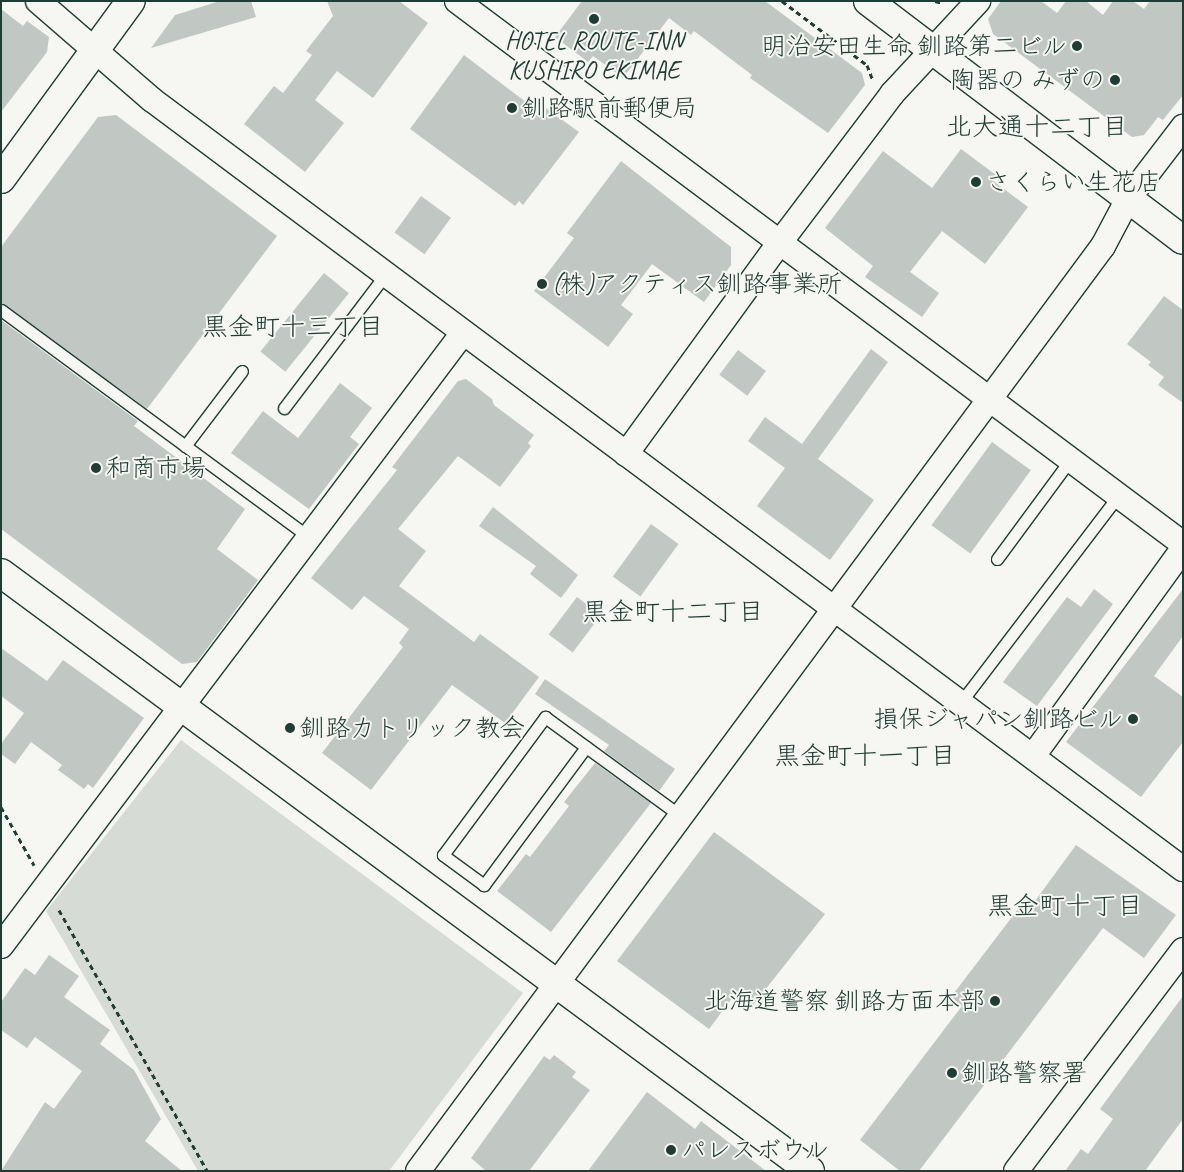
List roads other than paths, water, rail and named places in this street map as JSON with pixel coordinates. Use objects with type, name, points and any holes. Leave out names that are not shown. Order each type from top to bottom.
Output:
[{"type":"street","points":[[38,1],[94,48],[139,90],[463,334],[835,607],[1183,870]]},
{"type":"street","points":[[1,179],[94,48],[131,1]]},
{"type":"street","points":[[457,1],[781,240],[988,399],[1183,544]]},
{"type":"street","points":[[868,1],[1183,240]]},
{"type":"street","points":[[626,454],[781,240],[892,94],[978,1]]},
{"type":"street","points":[[418,1171],[1103,246],[1128,198],[1183,127]]},
{"type":"street","points":[[1,946],[463,334]]},
{"type":"street","points":[[1033,756],[1183,550]]},
{"type":"street","points":[[1,573],[810,1171]]},
{"type":"street","points":[[1016,1171],[1183,950]]},
{"type":"lane","points":[[284,408],[384,275]]},
{"type":"lane","points":[[1,310],[310,538]]},
{"type":"lane","points":[[185,446],[242,371]]},
{"type":"lane","points":[[997,559],[1070,460]]},
{"type":"lane","points":[[961,702],[1118,496]]},
{"type":"lane","points":[[586,747],[484,885],[443,856],[545,717],[681,816]]},
{"type":"place","name":"HOTEL ROUTE-INN KUSHIRO EKIMAE","points":[[594,19]]},
{"type":"place","name":"明治安田生命 釧路第二ビル","points":[[1077,46]]},
{"type":"place","name":"陶器の みずの","points":[[1115,80]]},
{"type":"place","name":"釧路駅前郵便局","points":[[512,108]]},
{"type":"place","name":"さくらい生花店","points":[[976,182]]},
{"type":"place","name":"(株)アクティス釧路事業所","points":[[542,284]]},
{"type":"place","name":"和商市場","points":[[96,468]]},
{"type":"place","name":"損保ジャパン釧路ビル","points":[[1133,719]]},
{"type":"place","name":"釧路カトリック教会","points":[[290,728]]},
{"type":"place","name":"北海道警察 釧路方面本部","points":[[995,1001]]},
{"type":"place","name":"釧路警察署","points":[[952,1073]]},
{"type":"place","name":"パレスボウル","points":[[671,1150]]},
{"type":"district","name":"北大通十二丁目","points":[[1037,127]]},
{"type":"district","name":"黒金町十三丁目","points":[[293,327]]},
{"type":"district","name":"黒金町十二丁目","points":[[673,612]]},
{"type":"district","name":"黒金町十一丁目","points":[[865,756]]},
{"type":"district","name":"黒金町十丁目","points":[[1065,906]]}]
